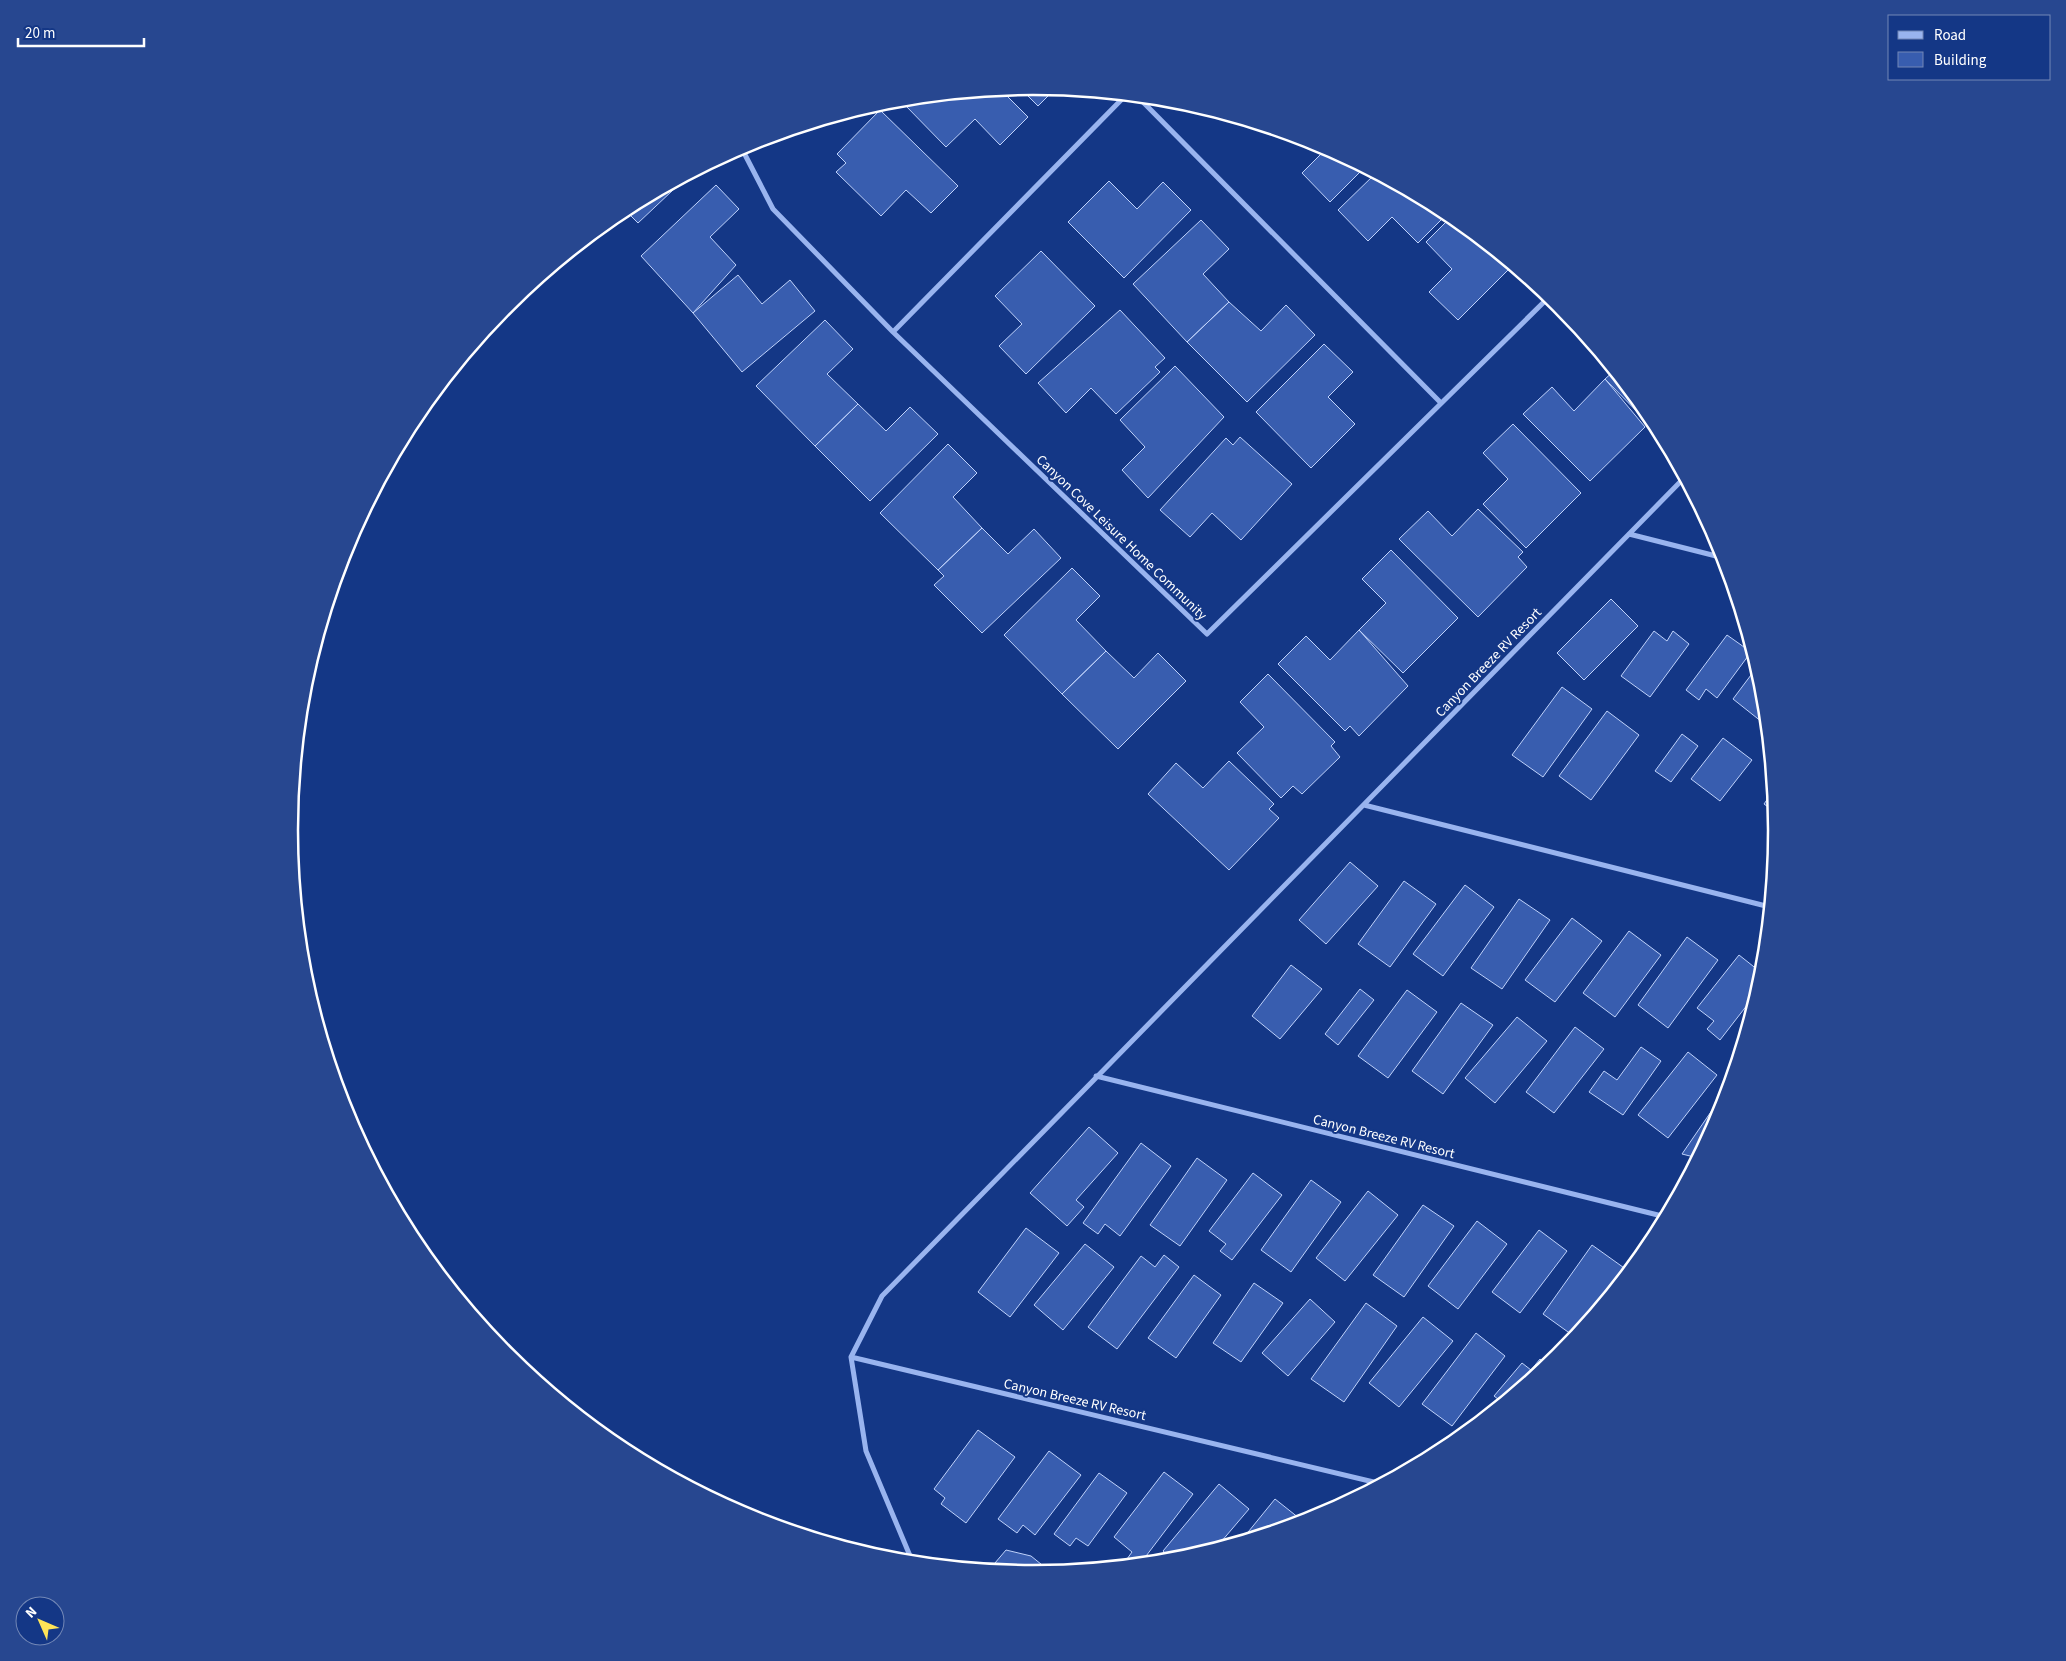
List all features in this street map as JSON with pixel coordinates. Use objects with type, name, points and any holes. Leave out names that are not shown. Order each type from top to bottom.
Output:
[{"type":"street","points":[[893,332],[1122,100]]},
{"type":"street","points":[[1146,104],[1441,403]]},
{"type":"street","name":"Canyon Cove Leisure Home Community","points":[[745,154],[773,210],[893,332],[1208,634],[1544,302]]},
{"type":"street","name":"Canyon Breeze RV Resort","points":[[1373,1482],[851,1357],[882,1296],[1680,482]]},
{"type":"street","points":[[1629,534],[1715,556]]},
{"type":"street","points":[[1364,805],[1764,906]]},
{"type":"street","name":"Canyon Breeze RV Resort","points":[[1096,1076],[1659,1215]]},
{"type":"street","points":[[851,1357],[866,1451],[910,1555]]},
{"type":"building","points":[[1027,95],[1048,96],[1038,106]]},
{"type":"building","points":[[1007,96],[1028,117],[1000,145],[975,119],[946,147],[906,106],[937,101]]},
{"type":"building","points":[[881,111],[958,186],[931,213],[906,190],[881,216],[836,172],[846,163],[837,154]]},
{"type":"building","points":[[1321,154],[1360,172],[1330,202],[1302,173]]},
{"type":"building","points":[[1371,178],[1442,219],[1418,243],[1392,217],[1368,241],[1338,210]]},
{"type":"building","points":[[1109,181],[1137,209],[1163,182],[1191,210],[1124,278],[1068,222]]},
{"type":"building","points":[[716,185],[739,209],[710,237],[736,265],[693,313],[641,256]]},
{"type":"building","points":[[674,189],[638,223],[630,215]]},
{"type":"building","points":[[1201,220],[1229,249],[1203,274],[1229,302],[1187,342],[1133,284]]},
{"type":"building","points":[[1446,222],[1508,270],[1458,320],[1429,292],[1452,269],[1426,242]]},
{"type":"building","points":[[1041,251],[1095,306],[1026,374],[999,346],[1022,324],[995,296]]},
{"type":"building","points":[[738,275],[762,304],[790,280],[815,311],[742,372],[693,313]]},
{"type":"building","points":[[1229,302],[1261,331],[1286,305],[1315,335],[1247,402],[1187,342]]},
{"type":"building","points":[[1120,310],[1165,358],[1155,367],[1160,372],[1116,414],[1091,388],[1066,413],[1038,383]]},
{"type":"building","points":[[825,320],[853,349],[827,374],[858,404],[815,446],[756,386]]},
{"type":"building","points":[[1324,344],[1353,372],[1328,397],[1355,424],[1311,468],[1256,412]]},
{"type":"building","points":[[1175,366],[1224,417],[1148,498],[1122,470],[1145,447],[1120,420]]},
{"type":"building","points":[[1610,375],[1639,414],[1605,379]]},
{"type":"building","points":[[1605,379],[1645,427],[1590,481],[1523,414],[1552,387],[1574,411]]},
{"type":"building","points":[[858,404],[886,431],[910,407],[938,434],[870,501],[815,446]]},
{"type":"building","points":[[1513,424],[1581,493],[1526,548],[1483,504],[1508,479],[1483,453]]},
{"type":"building","points":[[1240,437],[1292,484],[1241,540],[1212,513],[1190,537],[1160,510],[1226,438],[1233,445]]},
{"type":"building","points":[[948,444],[977,473],[953,497],[982,528],[938,570],[880,513]]},
{"type":"building","points":[[1478,509],[1523,552],[1518,557],[1527,567],[1478,617],[1399,539],[1428,511],[1452,536]]},
{"type":"building","points":[[982,528],[1008,554],[1034,529],[1061,558],[982,633],[934,585],[944,576],[938,570]]},
{"type":"building","points":[[1391,550],[1458,618],[1403,673],[1359,630],[1386,603],[1362,579]]},
{"type":"building","points":[[1072,568],[1100,596],[1076,620],[1106,651],[1062,694],[1004,635]]},
{"type":"building","points":[[1611,599],[1638,626],[1584,680],[1557,653]]},
{"type":"building","points":[[1359,630],[1408,686],[1359,736],[1350,726],[1345,731],[1278,664],[1306,636],[1330,660]]},
{"type":"building","points":[[1654,631],[1667,641],[1673,631],[1689,644],[1650,697],[1621,676]]},
{"type":"building","points":[[1727,635],[1745,648],[1747,657],[1717,698],[1706,689],[1699,700],[1686,690]]},
{"type":"building","points":[[1106,651],[1134,678],[1158,653],[1186,681],[1118,749],[1062,694]]},
{"type":"building","points":[[1268,674],[1335,742],[1331,746],[1340,757],[1302,794],[1293,786],[1281,798],[1237,753],[1264,727],[1240,702]]},
{"type":"building","points":[[1751,675],[1760,720],[1733,699]]},
{"type":"building","points":[[1562,687],[1592,709],[1543,777],[1512,755]]},
{"type":"building","points":[[1607,711],[1639,735],[1591,800],[1559,776]]},
{"type":"building","points":[[1682,734],[1698,746],[1671,782],[1655,771]]},
{"type":"building","points":[[1723,738],[1752,760],[1720,801],[1691,779]]},
{"type":"building","points":[[1229,761],[1274,804],[1269,809],[1279,818],[1229,870],[1148,794],[1176,763],[1203,788]]},
{"type":"building","points":[[1350,862],[1378,886],[1326,944],[1299,920]]},
{"type":"building","points":[[1404,881],[1436,904],[1390,967],[1358,944]]},
{"type":"building","points":[[1465,885],[1494,907],[1443,976],[1413,954]]},
{"type":"building","points":[[1519,899],[1550,920],[1502,989],[1471,968]]},
{"type":"building","points":[[1572,918],[1602,941],[1555,1002],[1525,980]]},
{"type":"building","points":[[1629,931],[1661,955],[1615,1017],[1583,993]]},
{"type":"building","points":[[1687,937],[1718,960],[1668,1028],[1638,1005]]},
{"type":"building","points":[[1739,955],[1755,968],[1747,1006],[1720,1040],[1707,1029],[1714,1021],[1697,1008]]},
{"type":"building","points":[[1291,965],[1322,989],[1280,1039],[1252,1016]]},
{"type":"building","points":[[1360,989],[1374,1000],[1338,1045],[1325,1034]]},
{"type":"building","points":[[1407,990],[1437,1012],[1388,1078],[1358,1056]]},
{"type":"building","points":[[1461,1003],[1493,1025],[1443,1094],[1412,1071]]},
{"type":"building","points":[[1517,1017],[1547,1041],[1495,1103],[1465,1078]]},
{"type":"building","points":[[1575,1027],[1604,1049],[1554,1113],[1526,1092]]},
{"type":"building","points":[[1641,1047],[1661,1061],[1623,1115],[1589,1092],[1604,1071],[1617,1080]]},
{"type":"building","points":[[1688,1052],[1717,1075],[1668,1138],[1638,1115]]},
{"type":"building","points":[[1715,1105],[1693,1157],[1682,1154]]},
{"type":"building","points":[[1089,1127],[1118,1153],[1076,1200],[1084,1207],[1067,1226],[1030,1193]]},
{"type":"building","points":[[1141,1143],[1171,1166],[1120,1236],[1105,1224],[1098,1234],[1083,1223]]},
{"type":"building","points":[[1197,1158],[1227,1180],[1180,1246],[1150,1225]]},
{"type":"building","points":[[1253,1173],[1282,1195],[1232,1260],[1220,1251],[1226,1244],[1209,1231]]},
{"type":"building","points":[[1311,1180],[1341,1202],[1291,1272],[1261,1250]]},
{"type":"building","points":[[1368,1191],[1398,1215],[1345,1281],[1316,1258]]},
{"type":"building","points":[[1423,1205],[1454,1226],[1404,1297],[1373,1275]]},
{"type":"building","points":[[1477,1221],[1507,1244],[1458,1309],[1428,1286]]},
{"type":"building","points":[[1026,1228],[1059,1253],[1010,1317],[978,1292]]},
{"type":"building","points":[[1539,1230],[1567,1251],[1520,1313],[1492,1292]]},
{"type":"building","points":[[1085,1244],[1114,1267],[1063,1330],[1034,1305]]},
{"type":"building","points":[[1592,1245],[1624,1268],[1569,1333],[1543,1314]]},
{"type":"building","points":[[1164,1255],[1179,1267],[1117,1349],[1088,1327],[1141,1256],[1155,1267]]},
{"type":"building","points":[[1194,1275],[1221,1295],[1176,1358],[1148,1338]]},
{"type":"building","points":[[1254,1283],[1283,1303],[1241,1362],[1213,1343]]},
{"type":"building","points":[[1310,1299],[1335,1322],[1288,1376],[1262,1353]]},
{"type":"building","points":[[1366,1303],[1397,1326],[1344,1402],[1311,1379]]},
{"type":"building","points":[[1423,1317],[1453,1341],[1399,1407],[1369,1383]]},
{"type":"building","points":[[1476,1333],[1505,1356],[1452,1426],[1422,1404]]},
{"type":"building","points":[[1540,1359],[1542,1361],[1498,1399],[1494,1396],[1522,1363],[1531,1370]]},
{"type":"building","points":[[978,1430],[1015,1457],[966,1523],[941,1504],[945,1498],[934,1489]]},
{"type":"building","points":[[1049,1451],[1081,1475],[1035,1535],[1023,1525],[1017,1533],[998,1519]]},
{"type":"building","points":[[1164,1472],[1193,1494],[1145,1557],[1128,1560],[1127,1559],[1132,1552],[1114,1537]]},
{"type":"building","points":[[1099,1473],[1127,1493],[1088,1546],[1076,1538],[1070,1546],[1054,1534]]},
{"type":"building","points":[[1219,1484],[1249,1509],[1222,1541],[1166,1554],[1163,1551]]},
{"type":"building","points":[[1275,1499],[1297,1516],[1269,1527],[1247,1534]]},
{"type":"building","points":[[1006,1550],[1031,1556],[1043,1566],[1033,1566],[994,1564]]}]
